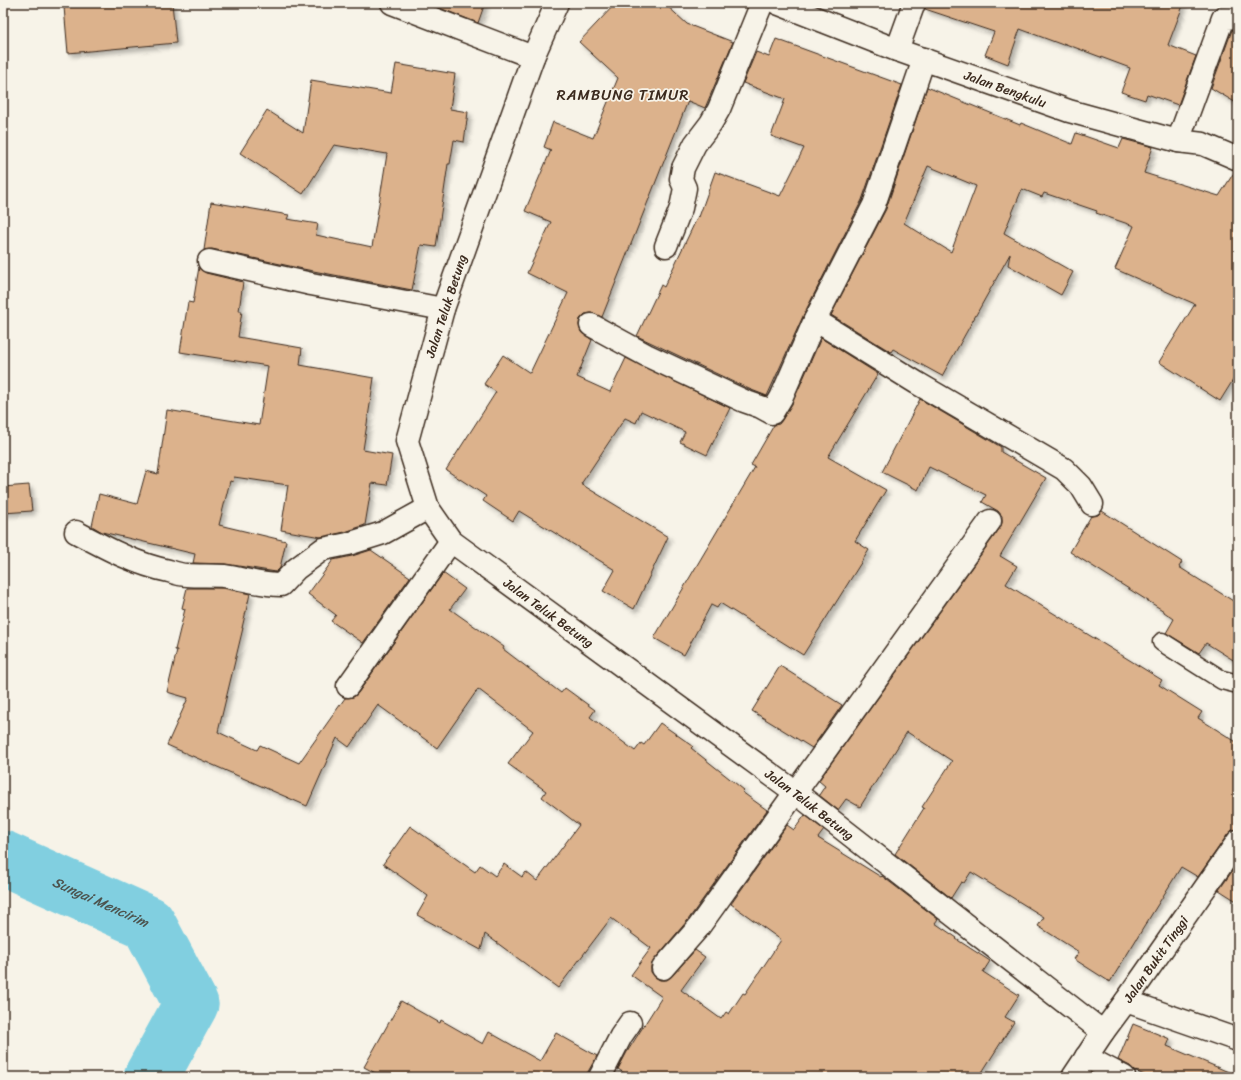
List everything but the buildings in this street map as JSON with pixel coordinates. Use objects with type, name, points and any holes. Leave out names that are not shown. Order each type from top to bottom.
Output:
[{"type":"street","points":[[392,3],[533,57]]},
{"type":"street","name":"Jalan Teluk Betung","points":[[557,3],[533,57],[443,308],[407,441],[428,508],[451,541],[795,792],[1103,1032]]},
{"type":"street","points":[[666,246],[681,208],[685,188],[682,179],[683,168],[695,144],[711,123],[719,109],[762,3]]},
{"type":"street","name":"Jalan Bengkulu","points":[[777,3],[924,60],[1070,111],[1178,141],[1203,144],[1238,159]]},
{"type":"street","points":[[897,50],[914,3]]},
{"type":"street","points":[[1178,141],[1223,18],[1238,18]]},
{"type":"street","points":[[591,325],[646,355],[772,413],[815,320],[874,205],[924,60]]},
{"type":"street","points":[[209,261],[311,284],[443,308]]},
{"type":"street","points":[[815,320],[1064,469],[1081,486],[1092,504]]},
{"type":"street","points":[[76,532],[115,553],[160,570],[186,575],[221,576],[237,578],[254,583],[282,585],[296,569],[323,549],[348,544],[383,533],[428,508]]},
{"type":"street","points":[[663,968],[698,928],[990,521]]},
{"type":"street","points":[[348,686],[451,541]]},
{"type":"street","name":"Jalan Bukit Tinggi","points":[[1073,1077],[1126,1001],[1230,866],[1238,841]]},
{"type":"street","points":[[1126,1001],[1238,1040]]},
{"type":"street","points":[[600,1077],[621,1036],[630,1024]]},
{"type":"street","points":[[1086,1057],[1124,1077]]},
{"type":"lane","points":[[1162,642],[1222,680],[1238,684]]},
{"type":"waterway","name":"Sungai Mencirim","points":[[3,858],[148,923],[191,1004],[151,1077]]},
{"type":"district","name":"RAMBUNG TIMUR","points":[[623,95]]}]
